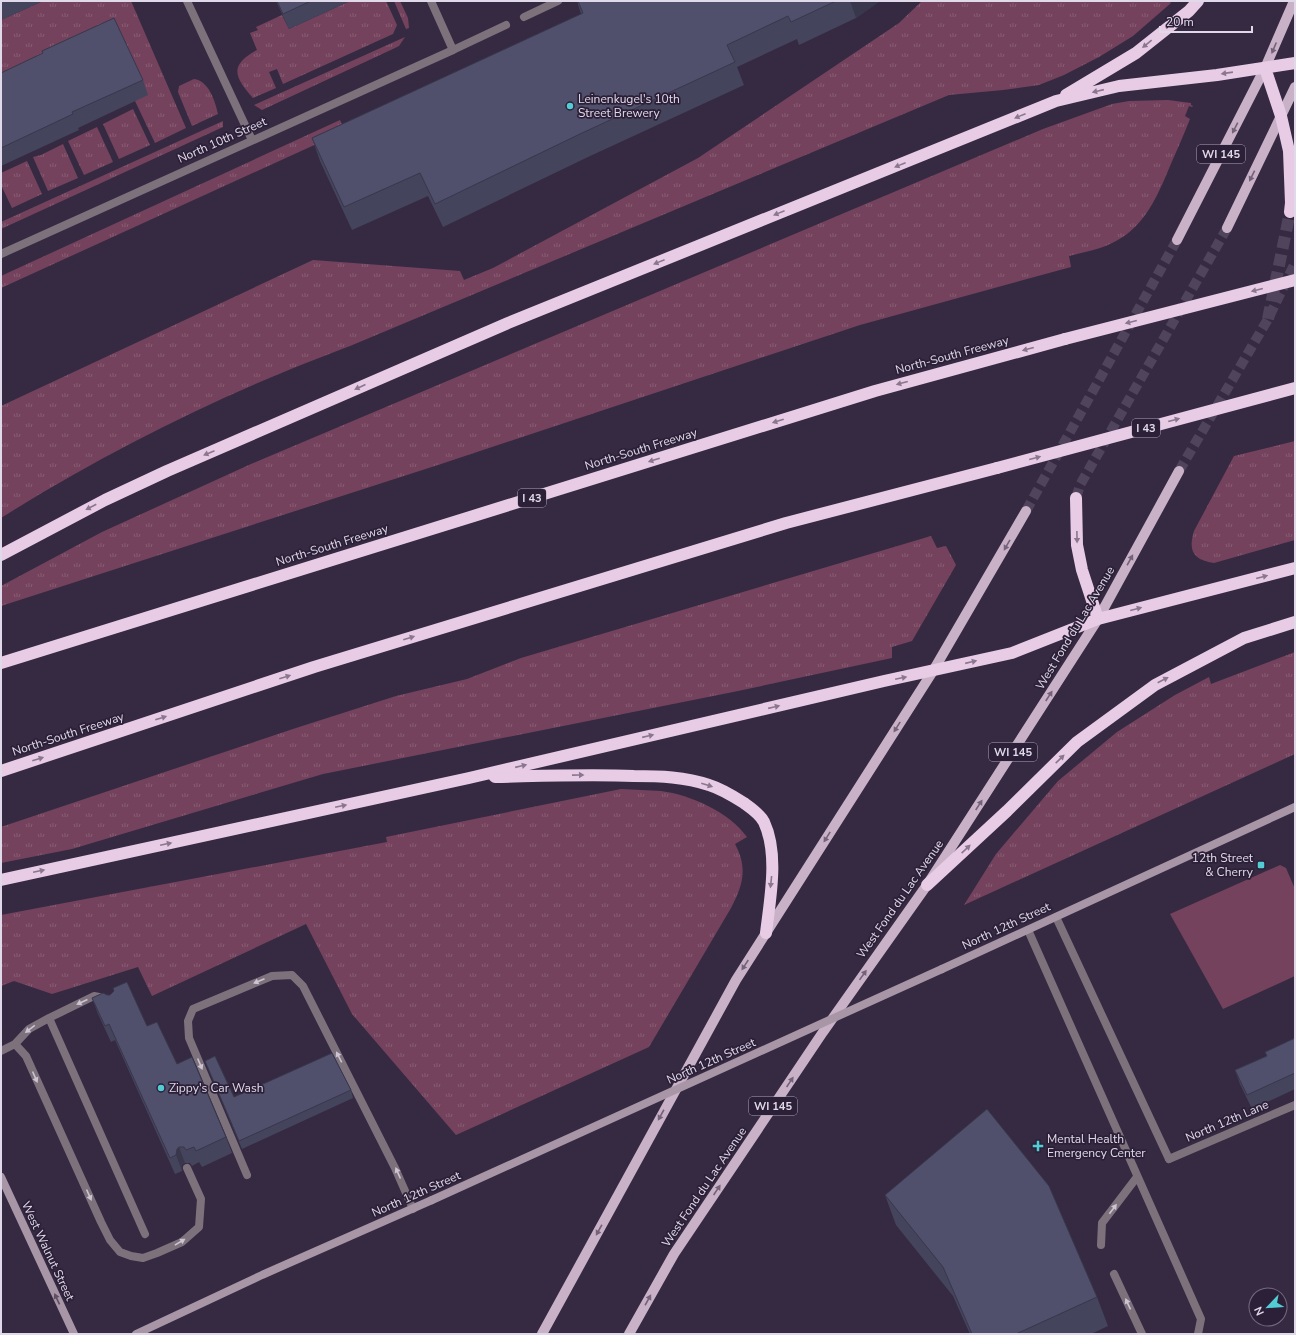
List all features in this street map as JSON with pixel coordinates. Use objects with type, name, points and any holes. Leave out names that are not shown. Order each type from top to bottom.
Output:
[{"type":"highway","points":[[1056,101],[1136,53],[1189,11],[1198,1]]},
{"type":"highway","points":[[1,555],[105,500],[167,471],[486,332],[1056,101],[1119,86],[1295,64]]},
{"type":"highway","points":[[1265,68],[1281,116],[1289,150],[1290,212]]},
{"type":"highway","name":"North-South Freeway","points":[[1,663],[875,391],[1066,339],[1295,280]]},
{"type":"highway","name":"North-South Freeway","points":[[1,771],[314,667],[786,523],[1295,388]]},
{"type":"highway","points":[[1076,498],[1077,545],[1082,570],[1098,619]]},
{"type":"highway","points":[[1,880],[469,778],[1012,653],[1098,619],[1295,568]]},
{"type":"highway","points":[[927,885],[1077,742],[1154,684],[1244,638],[1295,622]]},
{"type":"highway","points":[[469,778],[600,775],[674,777],[709,785],[732,796],[751,808],[763,820],[769,834],[772,873],[766,933]]},
{"type":"main road","name":"WI 145","points":[[1177,240],[1265,68],[1294,1]]},
{"type":"main road","name":"WI 145","points":[[1227,228],[1295,87]]},
{"type":"main road","name":"West Fond du Lac Avenue","points":[[629,1334],[674,1254],[823,1032],[927,885],[1098,619],[1179,471]]},
{"type":"main road","points":[[542,1334],[736,980],[933,671],[1026,511]]},
{"type":"street","points":[[187,1],[252,140]]},
{"type":"street","points":[[431,1],[453,50]]},
{"type":"street","points":[[524,17],[558,1]]},
{"type":"street","name":"North 10th Street","points":[[1,254],[506,25]]},
{"type":"street","name":"North 12th Street","points":[[136,1334],[262,1275],[413,1209],[1295,807]]},
{"type":"street","name":"North 12th Lane","points":[[1056,916],[1169,1159],[1295,1105]]},
{"type":"street","points":[[1028,930],[1201,1319],[1198,1334]]},
{"type":"street","points":[[247,1175],[189,1038],[188,1021],[193,1009],[272,976],[292,975],[303,986],[395,1168],[413,1209]]},
{"type":"street","points":[[1,1051],[15,1044],[29,1029],[94,996],[103,997],[108,1001]]},
{"type":"street","points":[[49,1018],[145,1234]]},
{"type":"street","points":[[15,1044],[26,1056],[101,1222],[110,1240],[120,1252],[143,1258],[182,1242],[199,1227],[201,1199],[187,1168]]},
{"type":"street","name":"West Walnut Street","points":[[1,1177],[74,1334]]},
{"type":"street","points":[[1102,1245],[1102,1223],[1137,1177]]},
{"type":"street","points":[[1114,1274],[1142,1334]]},
{"type":"green space","points":[[43,1],[131,1],[186,128],[155,143],[135,101],[1,91],[1,20]]},
{"type":"green space","points":[[350,1],[386,1],[397,25],[393,34],[283,84],[277,69],[269,72],[276,88],[253,98],[242,84],[237,72],[242,61],[257,50],[250,33],[258,30],[256,27],[282,15],[289,29]]},
{"type":"green space","points":[[394,1],[400,1],[408,18],[409,28],[406,29]]},
{"type":"green space","points":[[922,1],[1169,1],[1171,3],[1133,36],[1099,57],[1064,75],[1039,85],[949,95],[350,346],[291,369],[216,401],[143,437],[71,476],[1,518],[1,406],[313,260],[460,271],[464,280],[493,268],[698,158],[899,23]]},
{"type":"green space","points":[[405,37],[399,46],[262,110],[254,105]]},
{"type":"green space","points":[[194,79],[204,83],[213,98],[218,114],[192,126],[178,92],[179,86]]},
{"type":"green space","points":[[1168,100],[1191,103],[1193,106],[1189,106],[1185,116],[1190,119],[1155,199],[1143,218],[1126,235],[1111,244],[1069,256],[1071,267],[860,325],[441,464],[1,606],[1,586],[102,532],[251,464],[1043,129],[1112,104],[1129,101]]},
{"type":"green space","points":[[133,109],[150,145],[119,159],[103,124]]},
{"type":"green space","points":[[340,120],[345,131],[1,288],[1,276]]},
{"type":"green space","points":[[223,121],[223,127],[1,229],[1,222]]},
{"type":"green space","points":[[97,127],[113,162],[84,175],[68,141]]},
{"type":"green space","points":[[63,144],[78,178],[48,191],[33,157],[41,155]]},
{"type":"green space","points":[[27,161],[42,194],[12,208],[1,185],[1,173]]},
{"type":"green space","points":[[1295,441],[1295,540],[1214,563],[1201,560],[1197,557],[1192,549],[1192,538],[1194,531],[1234,456]]},
{"type":"green space","points":[[931,536],[937,548],[946,546],[956,565],[912,641],[892,647],[892,658],[738,691],[323,774],[72,849],[1,863],[1,827],[396,696],[467,679],[521,658]]},
{"type":"green space","points":[[1295,652],[1295,754],[964,905],[996,854],[1058,781],[1117,732],[1175,695],[1209,677],[1211,684]]},
{"type":"green space","points":[[621,789],[661,791],[685,796],[708,806],[730,820],[747,837],[735,844],[742,861],[743,869],[739,892],[649,1047],[456,1135],[352,1014],[306,924],[152,996],[138,967],[52,994],[14,981],[1,986],[1,915],[387,842],[386,837]]},
{"type":"green space","points":[[1280,865],[1286,868],[1295,889],[1295,976],[1223,1009],[1170,914]]},
{"type":"building","points":[[277,1],[311,1],[283,14]]},
{"type":"building","name":"Leinenkugel's 10th Street Brewery","points":[[578,1],[836,1],[791,22],[788,16],[727,45],[735,62],[580,134],[435,204],[420,173],[344,207],[312,138],[583,13]]},
{"type":"building","points":[[114,18],[143,80],[72,112],[73,114],[1,148],[1,73],[43,53],[42,51]]},
{"type":"building","name":"Zippy's Car Wash","points":[[127,982],[147,1026],[157,1022],[177,1064],[192,1057],[226,1137],[196,1151],[194,1147],[186,1150],[184,1147],[179,1147],[176,1155],[170,1158],[109,1024],[105,1026],[92,998],[103,993],[110,995],[114,991],[113,988]]},
{"type":"building","points":[[1295,1038],[1295,1073],[1247,1095],[1235,1070],[1267,1056],[1265,1052]]},
{"type":"building","points":[[332,1053],[351,1090],[239,1141],[205,1061],[215,1056],[234,1097]]},
{"type":"building","points":[[987,1109],[1049,1186],[1097,1297],[1016,1334],[972,1334],[943,1267],[885,1195]]},
{"type":"tunnel","points":[[1268,319],[1290,212]]},
{"type":"tunnel","points":[[1076,498],[1080,485],[1227,228]]},
{"type":"tunnel","points":[[1026,511],[1177,240]]},
{"type":"tunnel","points":[[1179,471],[1268,319],[1295,263]]},
{"type":"place","name":"Leinenkugel's 10th Street Brewery","points":[[570,106]]},
{"type":"place","name":"12th Street & Cherry","points":[[1261,865]]},
{"type":"place","name":"Zippy's Car Wash","points":[[161,1088]]},
{"type":"place","name":"Mental Health Emergency Center","points":[[1038,1146]]}]
